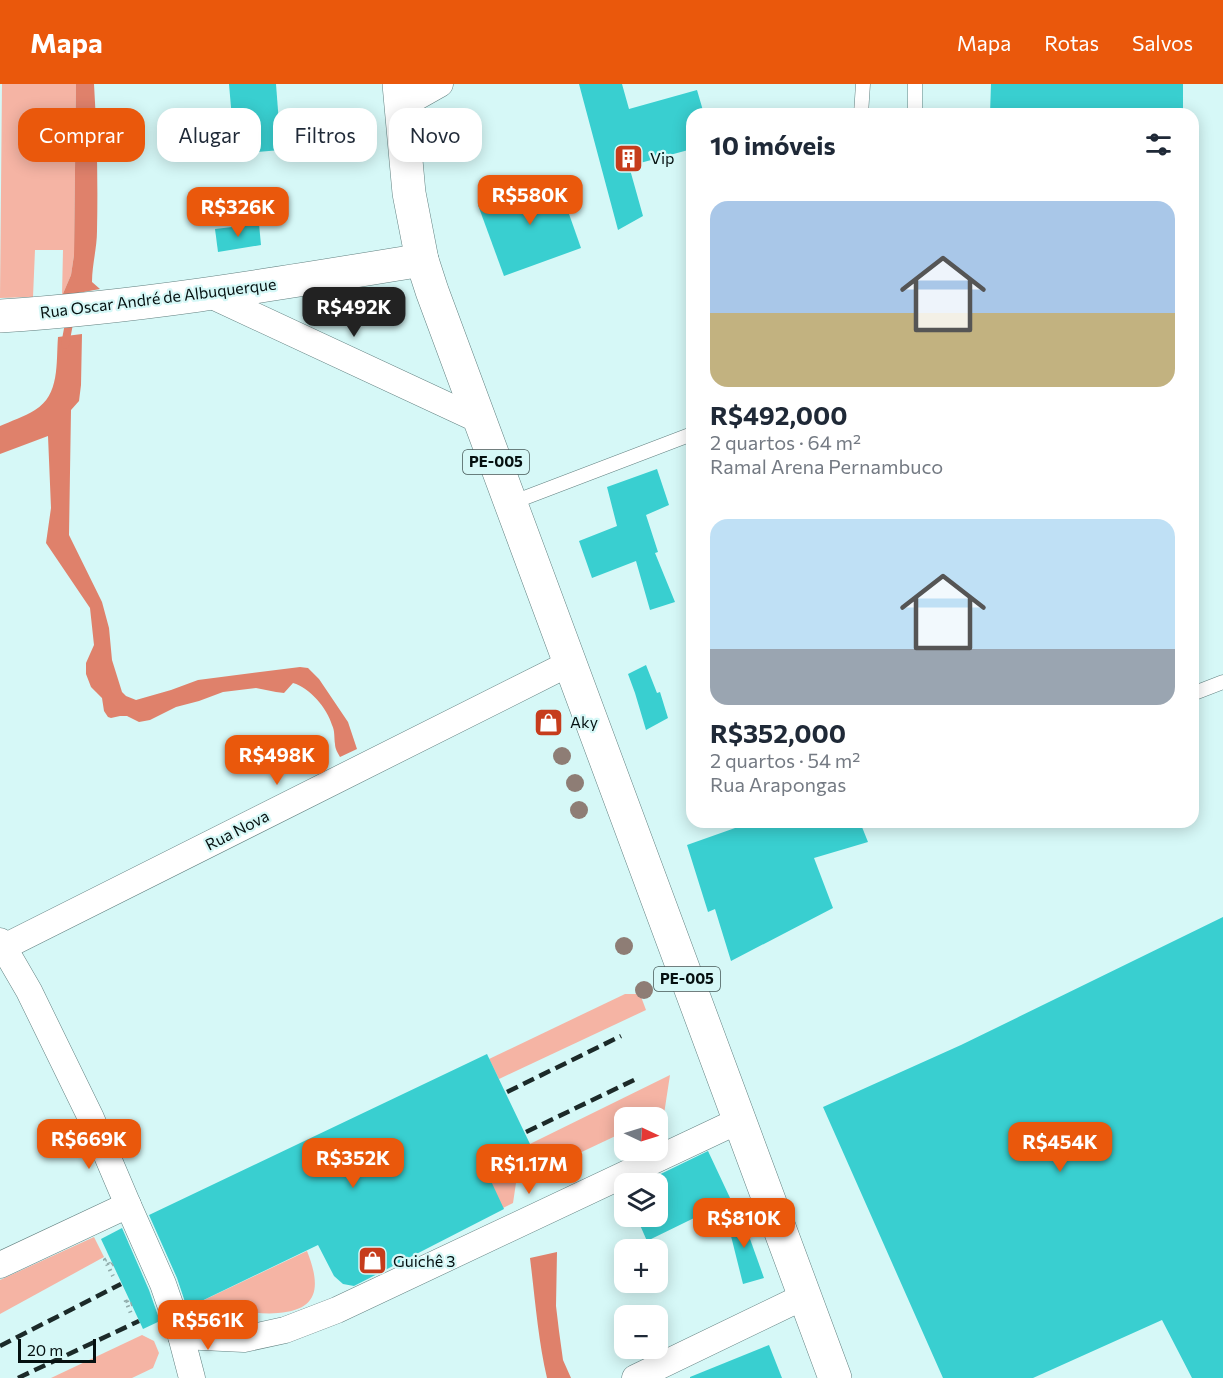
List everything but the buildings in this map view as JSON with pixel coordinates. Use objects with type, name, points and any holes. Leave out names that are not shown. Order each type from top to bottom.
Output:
[{"type":"main road","name":"PE-005","points":[[400,95],[409,193],[422,260],[835,1378]]},
{"type":"main road","name":"Rua Oscar André de Albuquerque","points":[[0,316],[99,308],[208,294],[422,260]]},
{"type":"street","points":[[400,95],[440,84]]},
{"type":"street","points":[[208,294],[481,421]]},
{"type":"street","name":"Rua Nova","points":[[1,946],[570,663]]},
{"type":"street","points":[[1,946],[28,991],[91,1118],[163,1284],[181,1336],[192,1378]]},
{"type":"street","points":[[181,1336],[244,1339],[285,1330],[336,1310],[740,1120]]},
{"type":"street","points":[[0,1265],[128,1205]]},
{"type":"street","points":[[635,1378],[805,1296]]},
{"type":"lane","points":[[861,108],[863,84]]},
{"type":"lane","points":[[915,84],[915,108]]},
{"type":"lane","points":[[511,503],[686,436]]},
{"type":"lane","points":[[1199,691],[1223,682]]},
{"type":"path","points":[[113,1264],[110,1266],[107,1259],[105,1260],[113,1276]]},
{"type":"path","points":[[132,1304],[129,1305],[125,1299],[132,1316]]},
{"type":"shaded area","points":[[2,84],[76,84],[76,108],[18,108],[18,162],[75,162],[74,255],[71,275],[62,296],[63,250],[35,250],[33,297],[0,298]]},
{"type":"shaded area","points":[[76,84],[94,84],[95,108],[76,108]]},
{"type":"shaded area","points":[[75,162],[97,162],[97,237],[92,282],[100,289],[62,296],[71,275],[74,255]]},
{"type":"shaded area","points":[[82,334],[79,401],[71,410],[69,535],[102,602],[109,628],[112,660],[122,692],[136,700],[198,680],[300,667],[308,668],[319,679],[348,722],[357,749],[340,757],[336,748],[333,727],[326,712],[306,689],[293,683],[284,693],[256,688],[223,692],[176,707],[150,720],[139,722],[127,716],[111,718],[104,711],[102,698],[91,687],[86,674],[86,663],[94,645],[90,608],[46,543],[51,508],[48,436],[0,454],[0,426],[35,410],[49,396],[55,378],[58,337]]},
{"type":"shaded area","points":[[625,994],[640,994],[646,1010],[499,1079],[489,1059]]},
{"type":"shaded area","points":[[670,1075],[665,1107],[614,1107],[614,1137],[516,1183],[513,1203],[499,1210],[481,1168]]},
{"type":"shaded area","points":[[94,1237],[104,1257],[0,1314],[0,1280]]},
{"type":"shaded area","points":[[307,1251],[315,1284],[310,1301],[302,1307],[278,1313],[225,1314],[215,1312],[204,1300]]},
{"type":"shaded area","points":[[557,1252],[556,1306],[563,1360],[571,1378],[547,1378],[530,1258]]},
{"type":"shaded area","points":[[142,1335],[154,1341],[159,1353],[153,1368],[132,1378],[51,1378]]},
{"type":"waterway","points":[[65,345],[70,318]]},
{"type":"railway","points":[[507,1092],[621,1036]]},
{"type":"railway","points":[[526,1132],[636,1079]]},
{"type":"railway","points":[[0,1346],[121,1284]]},
{"type":"railway","points":[[18,1378],[139,1321]]},
{"type":"place","name":"Vip","points":[[629,158]]},
{"type":"place","name":"Aky","points":[[549,722]]},
{"type":"place","name":"Guichê 3","points":[[372,1261]]}]
